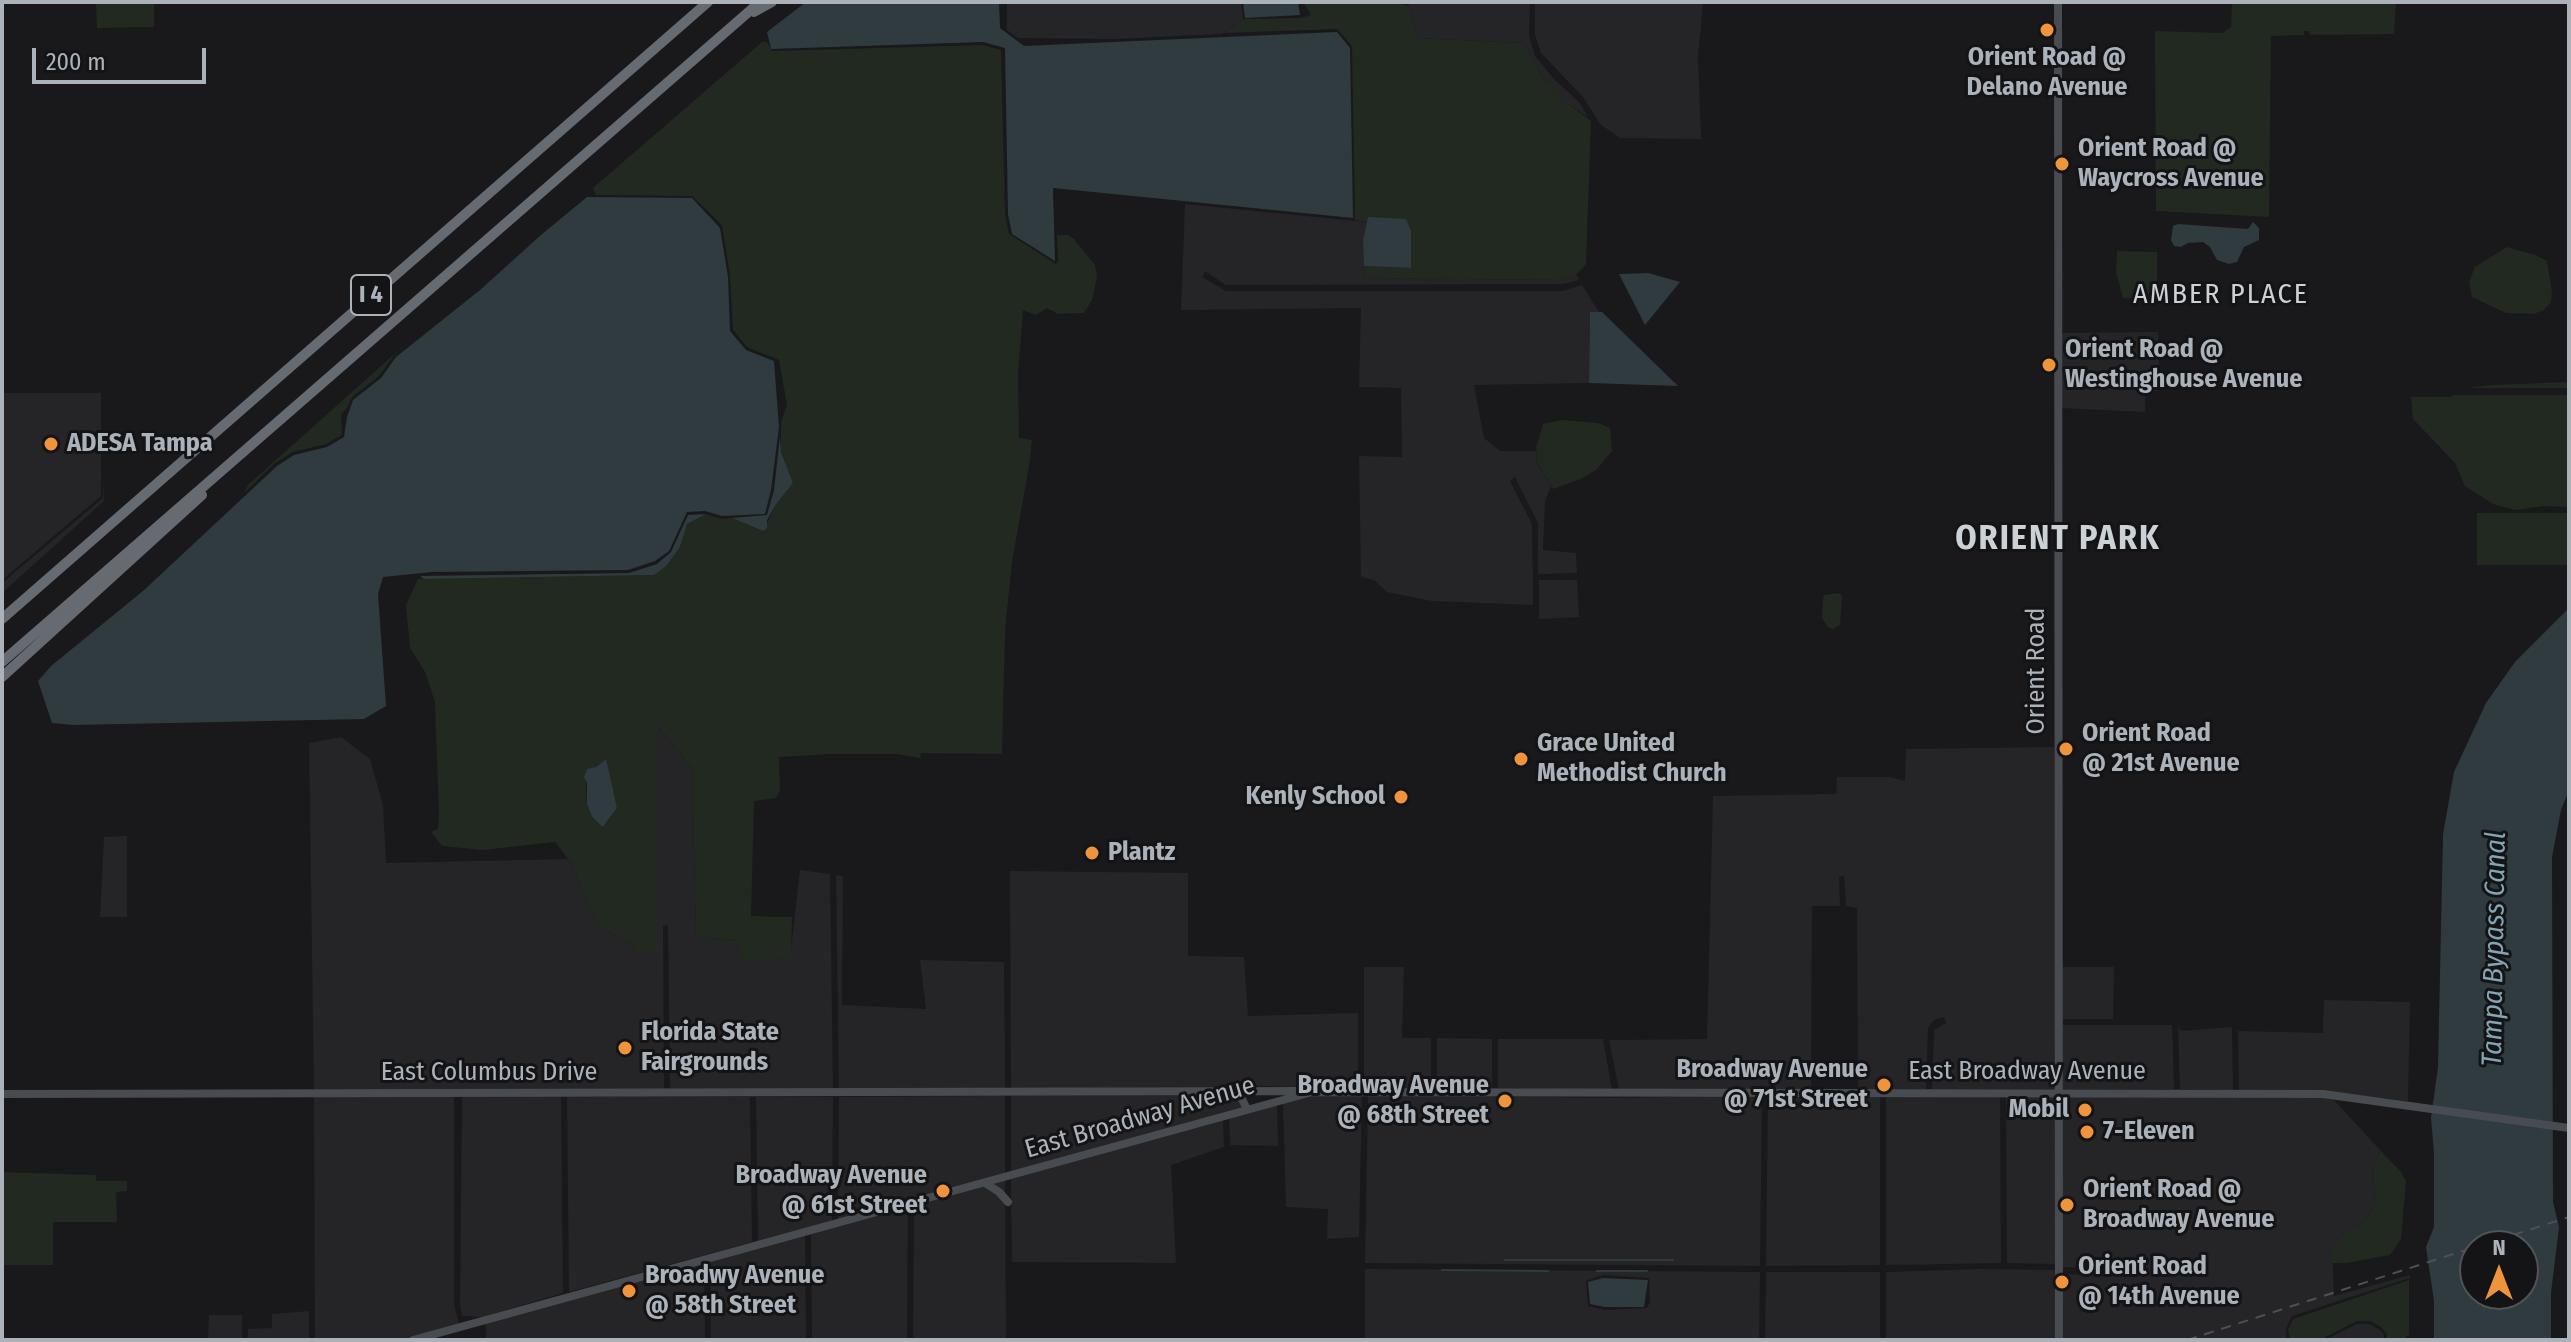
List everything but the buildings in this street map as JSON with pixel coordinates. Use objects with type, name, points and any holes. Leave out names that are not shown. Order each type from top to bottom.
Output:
[{"type":"highway","name":"I 4","points":[[2,619],[707,2]]},
{"type":"highway","name":"I 4","points":[[2,662],[760,2]]},
{"type":"highway","points":[[741,18],[772,2]]},
{"type":"highway","points":[[2,677],[246,452]]},
{"type":"highway","points":[[2,612],[54,574]]},
{"type":"main road","name":"Orient Road","points":[[2058,2],[2059,1340]]},
{"type":"main road","points":[[1267,1090],[1280,1099]]},
{"type":"main road","points":[[1225,1092],[1242,1099],[1247,1109]]},
{"type":"main road","name":"East Broadway Avenue","points":[[413,1340],[1312,1092],[2323,1094],[2565,1127]]},
{"type":"main road","name":"East Columbus Drive","points":[[2,1094],[1312,1092]]},
{"type":"main road","points":[[984,1183],[1008,1202]]},
{"type":"shaded area","points":[[96,2],[154,2],[154,27],[97,28]]},
{"type":"shaded area","points":[[1007,2],[1241,2],[1243,19],[1222,34],[1114,39],[1018,38],[1007,30]]},
{"type":"shaded area","points":[[1303,2],[1395,2],[1409,6],[1417,38],[1523,43],[1544,80],[1563,100],[1591,121],[1586,264],[1577,274],[1560,280],[1365,278],[1364,266],[1410,268],[1368,217],[1367,222],[1355,220],[1352,46],[1337,29],[1224,33],[1243,19],[1311,15]]},
{"type":"shaded area","points":[[1408,2],[1530,2],[1529,36],[1535,56],[1579,102],[1588,117],[1562,100],[1544,80],[1523,43],[1417,38]]},
{"type":"shaded area","points":[[1535,2],[1703,2],[1698,56],[1701,139],[1620,138],[1600,124],[1583,97],[1541,53],[1535,35]]},
{"type":"shaded area","points":[[2232,2],[2396,2],[2394,34],[2310,35],[2309,31],[2304,31],[2304,35],[2271,36],[2269,217],[2156,211],[2155,31],[2222,33],[2231,27]]},
{"type":"shaded area","points":[[762,42],[767,42],[772,51],[983,45],[1001,50],[1005,214],[1009,234],[1056,264],[1057,235],[1068,235],[1095,265],[1097,277],[1092,300],[1084,313],[1058,314],[1047,308],[1036,315],[1023,310],[1018,374],[1019,438],[1032,440],[1012,562],[1005,630],[1002,754],[921,753],[920,758],[897,754],[779,757],[780,791],[776,798],[754,801],[751,916],[792,917],[791,958],[742,960],[738,940],[696,937],[692,768],[657,725],[657,952],[637,951],[626,939],[600,929],[570,861],[555,842],[483,850],[442,846],[431,832],[438,829],[439,815],[435,702],[425,672],[410,648],[406,605],[418,579],[654,575],[680,547],[687,524],[706,514],[721,519],[732,518],[763,531],[777,503],[793,483],[781,452],[781,422],[787,405],[779,360],[747,347],[733,330],[730,275],[722,225],[692,196],[596,195],[593,188]],"holes":[[[605,760],[617,808],[605,825],[592,818],[587,804],[586,780],[591,770]]]},
{"type":"shaded area","points":[[1185,204],[1367,222],[1363,240],[1365,278],[1560,280],[1576,274],[1579,279],[1563,284],[1226,285],[1205,271],[1202,277],[1226,291],[1563,291],[1582,285],[1599,312],[1590,313],[1589,383],[1474,385],[1484,438],[1500,451],[1536,451],[1537,463],[1551,486],[1545,501],[1543,550],[1576,553],[1577,573],[1538,574],[1538,523],[1515,477],[1510,481],[1532,524],[1533,605],[1432,601],[1387,592],[1374,580],[1361,577],[1359,456],[1402,457],[1401,388],[1359,387],[1361,308],[1181,310]]},
{"type":"shaded area","points":[[2507,247],[2547,261],[2552,292],[2551,302],[2544,310],[2534,314],[2506,313],[2472,297],[2469,282],[2475,267]]},
{"type":"shaded area","points":[[2117,251],[2157,252],[2157,299],[2123,298],[2116,272]]},
{"type":"shaded area","points":[[420,332],[395,354],[379,376],[352,397],[341,414],[342,435],[326,444],[293,452],[275,463],[244,493],[248,485],[400,349]]},
{"type":"shaded area","points":[[2158,332],[2160,390],[2145,394],[2145,412],[2060,408],[2060,333]]},
{"type":"shaded area","points":[[2569,382],[2569,388],[2467,388],[2493,385]]},
{"type":"shaded area","name":"ADESA Tampa","points":[[2,393],[101,393],[101,496],[2,580]]},
{"type":"shaded area","points":[[2569,395],[2569,507],[2515,510],[2493,504],[2465,486],[2455,463],[2413,419],[2411,397]]},
{"type":"shaded area","points":[[1562,420],[1598,423],[1610,428],[1612,451],[1596,470],[1553,489],[1537,462],[1536,448],[1543,424]]},
{"type":"shaded area","points":[[103,473],[104,501],[2,593],[2,583],[103,498]]},
{"type":"shaded area","points":[[2477,513],[2569,513],[2569,565],[2477,565]]},
{"type":"shaded area","points":[[1539,580],[1577,580],[1579,617],[1539,619]]},
{"type":"shaded area","points":[[1839,593],[1842,596],[1840,625],[1833,629],[1822,618],[1823,600],[1824,595]]},
{"type":"shaded area","points":[[656,724],[692,768],[696,937],[738,940],[790,958],[800,870],[830,874],[833,1090],[670,1090],[668,925],[663,926],[664,1090],[314,1090],[309,743],[341,737],[370,759],[383,805],[386,863],[569,859],[600,929],[626,939],[637,951],[657,951]]},
{"type":"shaded area","points":[[2054,747],[2056,1089],[1932,1089],[1934,1030],[1946,1023],[1944,1017],[1934,1020],[1928,1028],[1926,1089],[1858,1089],[1857,908],[1846,906],[1844,876],[1839,877],[1840,906],[1812,906],[1811,1089],[1619,1090],[1609,1040],[1707,1039],[1713,796],[1836,794],[1837,777],[1890,777],[1905,781],[1906,749]]},
{"type":"shaded area","points":[[127,836],[127,917],[100,917],[104,837]]},
{"type":"shaded area","points":[[1010,871],[1188,873],[1188,956],[1244,957],[1248,1016],[1358,1013],[1358,1088],[1266,1086],[1011,1090]]},
{"type":"shaded area","points":[[836,875],[843,876],[842,1005],[926,1009],[920,960],[1004,962],[1005,1090],[839,1090]]},
{"type":"shaded area","points":[[1364,967],[1404,967],[1402,1038],[1431,1038],[1431,1088],[1364,1088]]},
{"type":"shaded area","points":[[2061,967],[2114,967],[2113,1019],[2062,1019]]},
{"type":"shaded area","points":[[2324,1000],[2410,1002],[2408,1101],[2323,1091],[2239,1090],[2238,1031],[2323,1033]]},
{"type":"shaded area","points":[[2062,1025],[2172,1025],[2174,1089],[2062,1089]]},
{"type":"shaded area","points":[[2178,1025],[2181,1031],[2232,1027],[2233,1090],[2180,1089]]},
{"type":"shaded area","points":[[1437,1038],[1492,1039],[1492,1088],[1437,1088]]},
{"type":"shaded area","points":[[1498,1039],[1603,1039],[1612,1090],[1498,1088]]},
{"type":"shaded area","points":[[1225,1095],[1238,1099],[1243,1107],[1011,1172],[1011,1096]]},
{"type":"shaded area","points":[[1312,1095],[1362,1095],[1359,1237],[1327,1239],[1328,1209],[1286,1207],[1283,1102]]},
{"type":"shaded area","points":[[1368,1095],[1614,1098],[1762,1095],[1760,1266],[1365,1263]]},
{"type":"shaded area","points":[[1768,1095],[1880,1096],[1880,1265],[1766,1266]]},
{"type":"shaded area","points":[[2000,1095],[2001,1263],[1886,1265],[1886,1096]]},
{"type":"shaded area","points":[[2006,1095],[2056,1095],[2056,1264],[2007,1263]]},
{"type":"shaded area","points":[[2062,1095],[2332,1098],[2381,1151],[2373,1165],[2375,1205],[2364,1221],[2345,1232],[2332,1247],[2334,1296],[2410,1275],[2410,1278],[2292,1316],[2286,1329],[2287,1340],[2062,1340],[2062,1274],[2096,1275],[2096,1269],[2062,1267]]},
{"type":"shaded area","points":[[314,1096],[454,1096],[454,1304],[459,1324],[400,1340],[315,1340]]},
{"type":"shaded area","points":[[462,1096],[561,1096],[563,1293],[482,1317],[462,1316],[460,1304]]},
{"type":"shaded area","points":[[567,1096],[750,1097],[752,1242],[569,1292]]},
{"type":"shaded area","points":[[1005,1096],[1005,1173],[838,1219],[839,1097]]},
{"type":"shaded area","points":[[756,1097],[833,1097],[832,1221],[758,1241]]},
{"type":"shaded area","points":[[1277,1104],[1278,1146],[1230,1145],[1229,1118]]},
{"type":"shaded area","points":[[1223,1119],[1224,1147],[1171,1165],[1176,1263],[1012,1262],[1011,1179]]},
{"type":"shaded area","points":[[2381,1151],[2406,1181],[2401,1239],[2390,1255],[2332,1263],[2332,1247],[2345,1232],[2364,1221],[2375,1205],[2373,1165]]},
{"type":"shaded area","points":[[2,1172],[96,1175],[96,1181],[127,1181],[127,1191],[116,1192],[117,1222],[53,1222],[53,1265],[2,1265]]},
{"type":"shaded area","points":[[1005,1180],[1006,1340],[913,1340],[914,1206]]},
{"type":"shaded area","points":[[908,1208],[907,1340],[812,1340],[811,1234]]},
{"type":"shaded area","points":[[805,1235],[806,1340],[711,1340],[710,1261]]},
{"type":"shaded area","points":[[704,1263],[705,1340],[486,1340],[486,1323]]},
{"type":"shaded area","points":[[1365,1269],[1760,1272],[1759,1340],[1365,1340]],"holes":[[[1603,1275],[1649,1278],[1650,1302],[1647,1308],[1605,1310],[1588,1306],[1586,1281]]]},
{"type":"shaded area","points":[[2056,1270],[2056,1340],[1886,1340],[1886,1272]]},
{"type":"shaded area","points":[[1766,1272],[1880,1272],[1880,1340],[1765,1340]]},
{"type":"shaded area","points":[[2409,1280],[2409,1335],[2402,1340],[2386,1340],[2387,1334],[2381,1327],[2370,1321],[2357,1321],[2320,1340],[2290,1340],[2288,1330],[2293,1319]]},
{"type":"shaded area","points":[[309,1311],[309,1340],[248,1340],[248,1329],[272,1328],[272,1314]]},
{"type":"shaded area","points":[[209,1315],[242,1315],[242,1340],[208,1340]]},
{"type":"shaded area","points":[[2357,1324],[2370,1324],[2380,1330],[2383,1340],[2325,1340]]},
{"type":"water","points":[[806,2],[999,2],[1000,28],[1024,46],[1337,32],[1350,48],[1353,218],[1053,188],[1055,261],[1012,234],[1008,214],[1005,48],[983,42],[771,49],[767,32]]},
{"type":"water","points":[[1243,2],[1298,2],[1300,15],[1245,18]]},
{"type":"water","points":[[587,197],[692,198],[720,228],[728,277],[730,331],[746,350],[774,361],[779,427],[765,514],[722,516],[705,511],[687,512],[669,551],[655,561],[628,570],[432,572],[383,577],[378,594],[386,706],[364,719],[52,723],[38,681],[51,666],[143,591],[277,466],[294,455],[327,447],[344,437],[353,400],[381,378],[396,357],[480,290]]},
{"type":"water","points":[[1368,217],[1406,219],[1411,231],[1411,268],[1364,266],[1363,240]]},
{"type":"water","points":[[2253,222],[2259,228],[2259,240],[2244,247],[2237,262],[2229,264],[2217,260],[2210,247],[2203,242],[2181,247],[2174,246],[2171,240],[2173,226],[2178,224],[2248,229]]},
{"type":"water","points":[[1648,273],[1680,282],[1645,325],[1619,274]]},
{"type":"water","points":[[1590,312],[1602,312],[1678,386],[1589,383]]},
{"type":"water","points":[[780,436],[781,452],[793,483],[777,503],[763,531],[732,518],[767,515],[774,490]]},
{"type":"water","points":[[706,514],[687,524],[680,547],[666,566],[654,575],[424,579],[420,576],[629,573],[657,564],[671,552],[688,515]]},
{"type":"water","name":"Tampa Bypass Canal","points":[[2569,608],[2569,790],[2561,810],[2552,857],[2553,1202],[2559,1227],[2551,1293],[2551,1340],[2434,1340],[2434,1301],[2426,1247],[2434,1227],[2431,1118],[2438,1067],[2443,834],[2454,772],[2486,703],[2515,662]]},
{"type":"water","points":[[606,759],[617,808],[603,827],[592,817],[587,804],[584,777],[587,769],[596,767]]},
{"type":"water","points":[[1603,1278],[1648,1280],[1644,1307],[1590,1304],[1588,1282]]},
{"type":"waterway","points":[[1505,1260],[1673,1260]]},
{"type":"waterway","points":[[1442,1270],[1548,1271]]},
{"type":"waterway","points":[[1597,1271],[1647,1271]]},
{"type":"railway","points":[[2529,1230],[2569,1217]]},
{"type":"railway","points":[[2187,1340],[2459,1252]]},
{"type":"place","name":"Orient Road @ Delano Avenue","points":[[2047,30]]},
{"type":"place","name":"Orient Road @ Waycross Avenue","points":[[2062,164]]},
{"type":"place","name":"Orient Road @ Westinghouse Avenue","points":[[2049,365]]},
{"type":"place","name":"ADESA Tampa","points":[[51,444]]},
{"type":"place","name":"Orient Road @ 21st Avenue","points":[[2066,749]]},
{"type":"place","name":"Grace United Methodist Church","points":[[1521,759]]},
{"type":"place","name":"Kenly School","points":[[1401,797]]},
{"type":"place","name":"Plantz","points":[[1092,853]]},
{"type":"place","name":"Florida State Fairgrounds","points":[[625,1048]]},
{"type":"place","name":"Broadway Avenue @ 71st Street","points":[[1884,1085]]},
{"type":"place","name":"Broadway Avenue @ 68th Street","points":[[1505,1101]]},
{"type":"place","name":"Mobil","points":[[2085,1110]]},
{"type":"place","name":"7-Eleven","points":[[2087,1132]]},
{"type":"place","name":"Broadway Avenue @ 61st Street","points":[[943,1191]]},
{"type":"place","name":"Orient Road @ Broadway Avenue","points":[[2067,1205]]},
{"type":"place","name":"Orient Road @ 14th Avenue","points":[[2062,1282]]},
{"type":"place","name":"Broadwy Avenue @ 58th Street","points":[[629,1291]]},
{"type":"district","name":"AMBER PLACE","points":[[2221,295]]},
{"type":"district","name":"ORIENT PARK","points":[[2058,540]]}]
